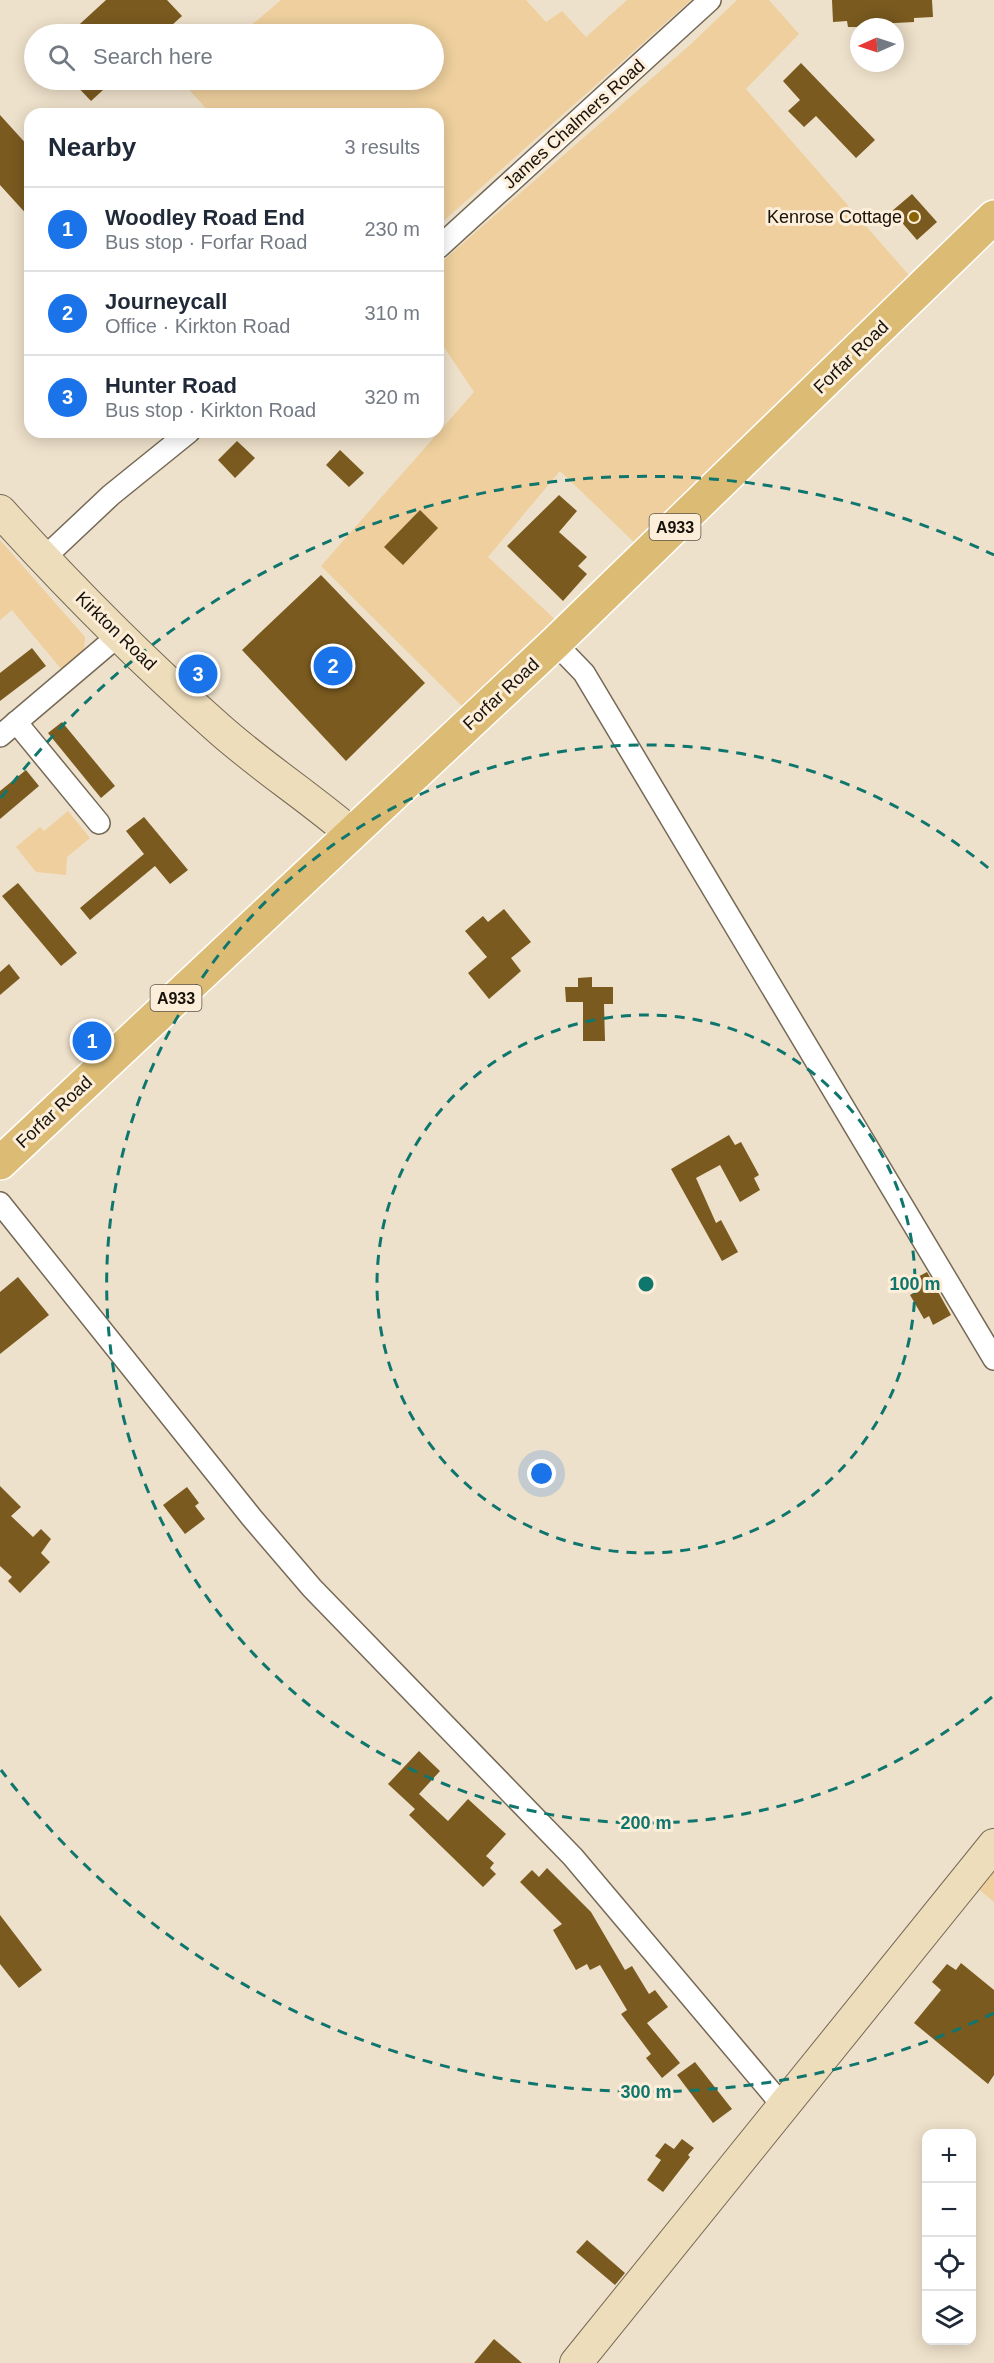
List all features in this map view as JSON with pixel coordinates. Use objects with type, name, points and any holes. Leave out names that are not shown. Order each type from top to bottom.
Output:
[{"type":"main road","name":"Forfar Road","points":[[0,1163],[555,643],[994,217]]},
{"type":"street","name":"James Chalmers Road","points":[[444,243],[710,0]]},
{"type":"street","points":[[43,559],[111,495],[182,438]]},
{"type":"street","name":"Kirkton Road","points":[[0,511],[43,559],[119,635],[216,726],[352,834]]},
{"type":"street","points":[[0,736],[119,635]]},
{"type":"street","points":[[555,643],[584,673],[994,1359]]},
{"type":"street","points":[[16,722],[99,823]]},
{"type":"street","points":[[0,1203],[252,1518],[312,1588],[573,1857],[783,2106]]},
{"type":"street","points":[[576,2363],[994,1845]]},
{"type":"shaded area","points":[[281,0],[526,0],[546,22],[562,11],[586,37],[627,0],[691,0],[444,221],[444,108],[206,108],[189,90],[444,90],[444,24],[253,24]]},
{"type":"shaded area","points":[[737,0],[769,0],[799,34],[746,89],[915,282],[639,547],[560,471],[488,557],[560,624],[463,707],[321,566],[434,438],[444,438],[444,426],[474,392],[444,347],[444,260],[691,44]]},
{"type":"shaded area","points":[[0,540],[85,637],[84,652],[62,670],[12,610],[0,620]]},
{"type":"shaded area","points":[[68,811],[90,838],[67,857],[66,875],[36,872],[16,847],[40,827],[44,831]]},
{"type":"shaded area","points":[[994,1863],[994,1902],[975,1886]]},
{"type":"building","points":[[106,0],[167,0],[182,16],[173,24],[80,24]]},
{"type":"building","points":[[832,0],[932,0],[933,17],[914,18],[914,22],[904,23],[904,18],[850,18],[850,27],[848,27],[847,21],[833,22]]},
{"type":"building","points":[[801,63],[875,140],[856,158],[816,116],[804,127],[788,111],[800,100],[783,81]]},
{"type":"building","points":[[81,90],[103,90],[91,101]]},
{"type":"building","points":[[0,115],[24,141],[24,211],[0,185]]},
{"type":"building","name":"Kenrose Cottage","points":[[912,194],[937,222],[917,240],[892,211]]},
{"type":"building","points":[[237,441],[255,458],[235,478],[218,460]]},
{"type":"building","points":[[340,450],[364,473],[349,487],[326,465]]},
{"type":"building","points":[[559,495],[577,511],[559,532],[587,557],[578,566],[587,574],[563,601],[507,546]]},
{"type":"building","points":[[420,510],[438,528],[403,565],[384,547]]},
{"type":"building","points":[[321,575],[425,683],[346,761],[242,650]]},
{"type":"building","points":[[32,648],[46,666],[0,701],[0,673]]},
{"type":"building","points":[[62,722],[115,786],[101,798],[48,733]]},
{"type":"building","points":[[26,770],[39,786],[0,819],[0,791]]},
{"type":"building","points":[[144,817],[188,870],[170,884],[155,866],[90,920],[80,908],[144,854],[126,831]]},
{"type":"building","points":[[18,883],[77,953],[61,966],[2,896]]},
{"type":"building","points":[[504,909],[531,942],[511,958],[521,971],[489,999],[468,973],[487,957],[465,931],[483,916],[488,922]]},
{"type":"building","points":[[9,964],[20,978],[0,995],[0,972]]},
{"type":"building","points":[[592,977],[592,987],[613,987],[613,1004],[604,1004],[605,1041],[583,1041],[583,1002],[566,1002],[565,987],[578,987],[578,978]]},
{"type":"building","points":[[729,1135],[735,1145],[741,1142],[759,1175],[754,1178],[760,1190],[740,1202],[720,1165],[696,1178],[716,1223],[721,1220],[738,1252],[722,1261],[671,1169]]},
{"type":"building","points":[[927,1272],[951,1315],[933,1325],[929,1316],[924,1319],[910,1295],[918,1290],[912,1280]]},
{"type":"building","points":[[18,1277],[49,1315],[0,1354],[0,1292]]},
{"type":"building","points":[[0,1486],[21,1507],[11,1516],[33,1537],[41,1529],[51,1539],[41,1553],[50,1562],[20,1593],[8,1581],[12,1577],[0,1566]]},
{"type":"building","points":[[187,1487],[199,1503],[195,1506],[205,1519],[185,1534],[163,1505]]},
{"type":"building","points":[[419,1751],[440,1771],[419,1794],[448,1821],[468,1799],[506,1834],[486,1856],[494,1863],[490,1868],[496,1874],[483,1887],[409,1815],[415,1809],[388,1784]]},
{"type":"building","points":[[547,1868],[591,1912],[625,1970],[632,1966],[649,1994],[655,1990],[668,2007],[647,2023],[680,2063],[662,2078],[646,2058],[651,2054],[621,2014],[627,2010],[600,1965],[590,1970],[587,1964],[576,1970],[553,1930],[562,1924],[520,1882],[532,1870],[539,1877]]},
{"type":"building","points":[[0,1915],[42,1970],[19,1988],[0,1964]]},
{"type":"building","points":[[961,1963],[994,1990],[994,2075],[988,2084],[914,2023],[941,1990],[932,1982],[947,1964],[956,1970]]},
{"type":"building","points":[[695,2062],[732,2109],[713,2123],[677,2075]]},
{"type":"building","points":[[682,2139],[694,2148],[688,2155],[690,2157],[663,2192],[647,2180],[661,2160],[655,2156],[665,2143],[674,2149]]},
{"type":"building","points":[[587,2240],[625,2273],[615,2285],[576,2252]]},
{"type":"building","points":[[494,2339],[522,2363],[474,2363]]},
{"type":"place","name":"Kenrose Cottage","points":[[914,217]]},
{"type":"place","name":"Journeycall","points":[[333,666]]},
{"type":"place","name":"Hunter Road","points":[[198,674]]},
{"type":"place","name":"Woodley Road End","points":[[92,1041]]}]
